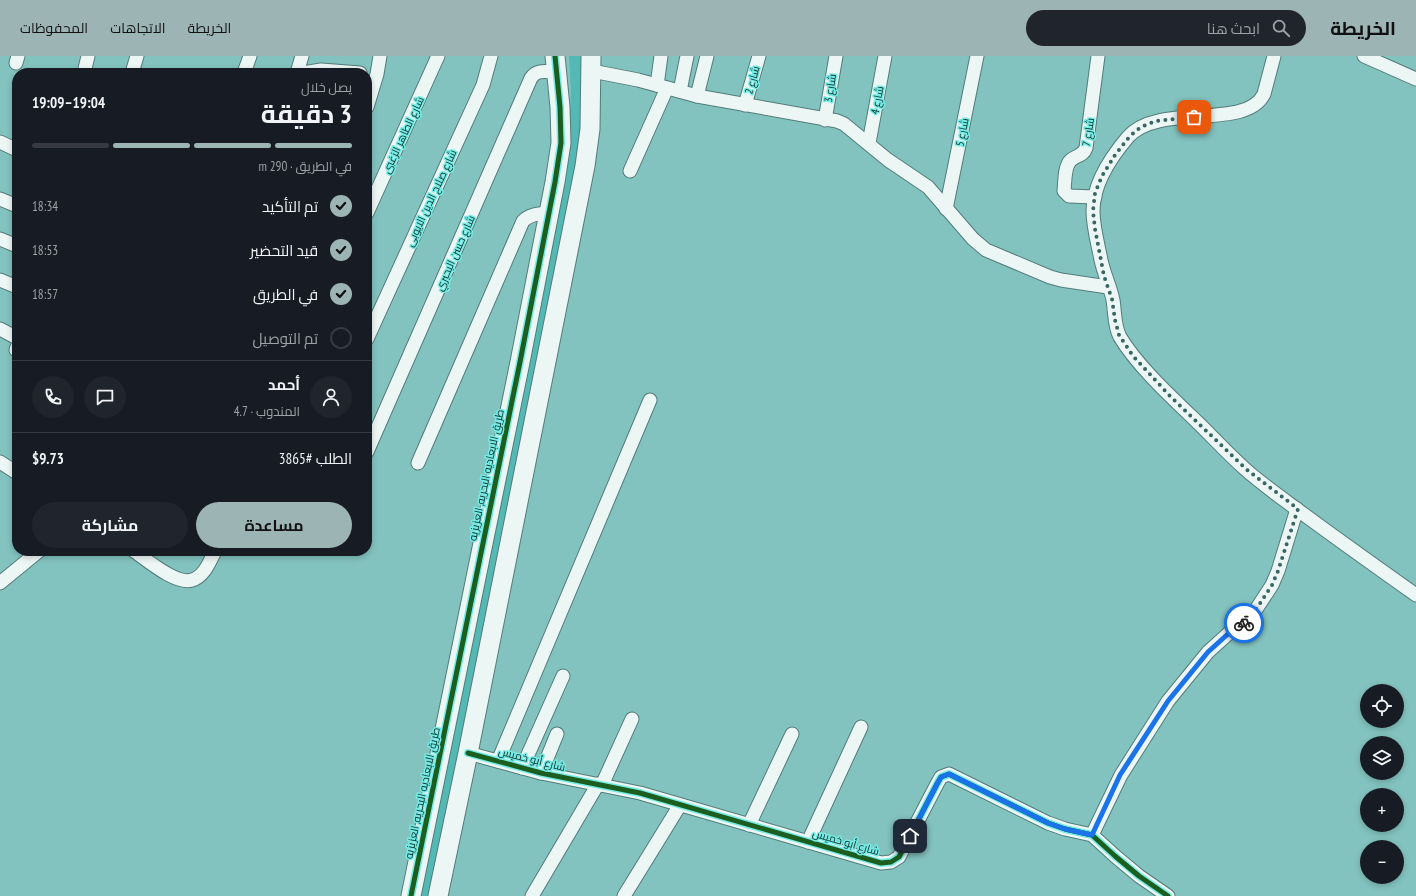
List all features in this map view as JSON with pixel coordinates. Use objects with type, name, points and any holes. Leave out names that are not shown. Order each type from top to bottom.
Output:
[{"type":"street","points":[[85,68],[88,56]]},
{"type":"street","points":[[133,68],[137,56]]},
{"type":"street","points":[[246,68],[250,56]]},
{"type":"street","points":[[298,68],[302,56]]},
{"type":"street","points":[[372,74],[380,56]]},
{"type":"street","name":"شارع الطاهر الزغبى","points":[[372,202],[438,56]]},
{"type":"street","name":"شارع صلاح الدين الايوبى","points":[[372,327],[483,84],[491,56]]},
{"type":"street","points":[[661,56],[668,88]]},
{"type":"street","points":[[630,171],[668,88],[687,56]]},
{"type":"street","points":[[697,96],[707,56]]},
{"type":"street","name":"شارع 2","points":[[745,104],[759,56]]},
{"type":"street","name":"شارع 3","points":[[825,120],[836,56]]},
{"type":"street","name":"شارع 4","points":[[869,143],[885,56]]},
{"type":"street","name":"شارع 5","points":[[946,209],[977,56]]},
{"type":"street","name":"شارع 7","points":[[1095,197],[1069,196],[1064,192],[1068,165],[1071,160],[1083,154],[1086,148],[1098,56]]},
{"type":"street","points":[[1274,56],[1264,94],[1255,106],[1247,110],[1234,112],[1156,121],[1141,127],[1130,136],[1115,155],[1102,176],[1095,197],[1093,211],[1104,276],[1112,299],[1115,320],[1119,335],[1133,356],[1170,396],[1246,469],[1352,550],[1416,595]]},
{"type":"street","points":[[1364,56],[1416,79]]},
{"type":"street","name":"طريق الابعاديه البحريه, العزيزيه","points":[[411,896],[520,362],[555,182],[561,143],[560,107],[555,64]]},
{"type":"street","name":"شارع حسن البحيري","points":[[372,441],[531,78],[536,72],[555,64]]},
{"type":"street","points":[[438,896],[585,166],[590,129],[592,64],[638,80],[697,96],[837,121],[844,124],[888,160],[928,186],[973,239],[986,250],[995,255],[1061,280],[1108,286]]},
{"type":"street","points":[[0,142],[12,148]]},
{"type":"street","points":[[0,200],[12,204]]},
{"type":"street","points":[[418,463],[523,221],[528,216],[548,213]]},
{"type":"street","points":[[0,239],[12,244]]},
{"type":"street","points":[[0,280],[12,285]]},
{"type":"street","points":[[0,329],[12,340]]},
{"type":"street","points":[[498,761],[650,400]]},
{"type":"street","points":[[0,462],[12,470]]},
{"type":"street","points":[[1092,835],[1120,775],[1168,701],[1208,652],[1229,633],[1246,622],[1272,585],[1298,509]]},
{"type":"street","points":[[0,584],[33,556]]},
{"type":"street","points":[[141,556],[160,570],[182,581],[193,580],[202,573],[212,556]]},
{"type":"street","points":[[522,768],[563,676]]},
{"type":"street","points":[[532,896],[600,785],[632,720]]},
{"type":"street","points":[[808,842],[862,727]]},
{"type":"street","points":[[541,773],[557,734]]},
{"type":"street","points":[[749,825],[792,734]]},
{"type":"street","name":"شارع أبو خميس","points":[[468,753],[541,773],[640,793],[881,863],[891,862],[899,857],[941,777],[949,774],[1048,823],[1065,829],[1092,835],[1139,876],[1168,896]]},
{"type":"street","points":[[624,896],[680,805]]},
{"type":"waterway","points":[[424,896],[574,161],[577,91],[575,56]]},
{"type":"cycle path","points":[[411,896],[520,362],[555,182],[561,143],[560,107],[555,56]]},
{"type":"cycle path","points":[[468,753],[541,773],[640,793],[881,863],[891,862],[899,857],[941,777],[949,774],[1048,823],[1065,829],[1092,835],[1139,876],[1168,896]]},
{"type":"way so far","points":[[1194,117],[1156,121],[1141,127],[1130,136],[1115,155],[1102,176],[1095,193],[1093,211],[1104,276],[1112,299],[1119,335],[1133,356],[1170,396],[1246,469],[1298,509],[1272,585],[1253,614],[1244,623]]},
{"type":"route","points":[[910,836],[941,777],[949,774],[1048,823],[1065,829],[1092,835],[1120,775],[1168,701],[1208,652],[1229,633],[1244,623]]}]
